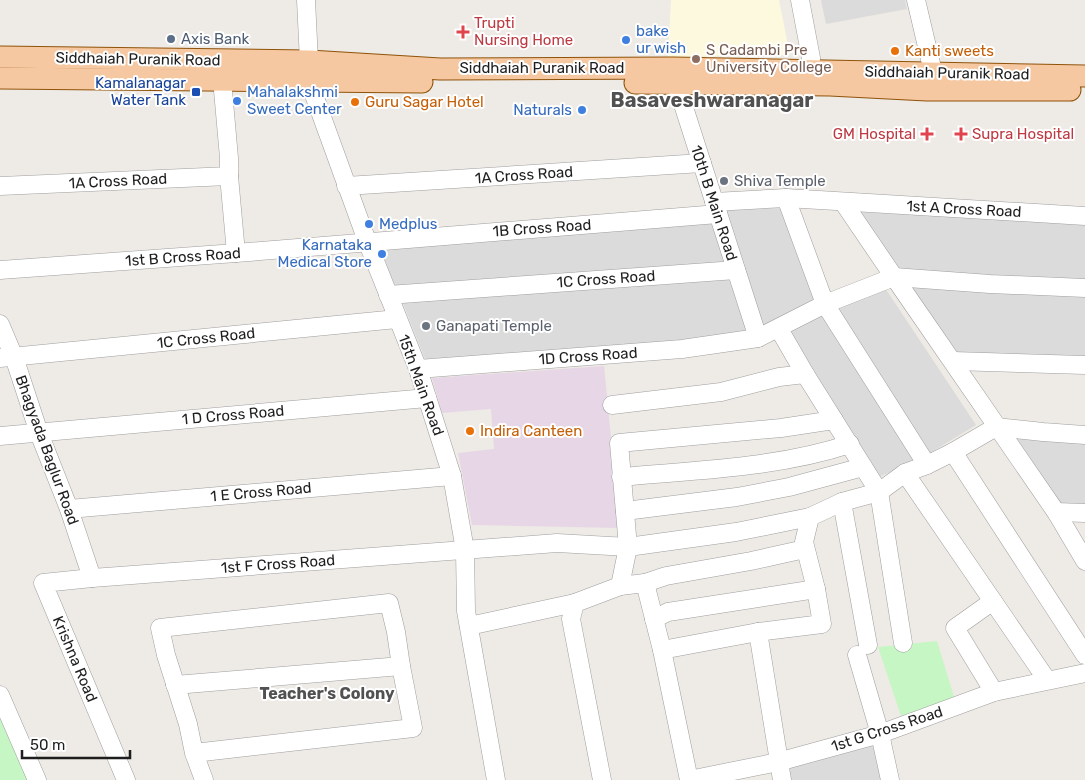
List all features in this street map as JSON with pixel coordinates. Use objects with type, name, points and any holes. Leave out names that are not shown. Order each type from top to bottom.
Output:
[{"type":"main road","name":"Siddhaiah Puranik Road","points":[[0,57],[310,70],[439,82],[673,75],[811,78],[933,72],[1085,76]]},
{"type":"main road","name":"Siddhaiah Puranik Road","points":[[0,78],[222,80],[310,70]]},
{"type":"main road","name":"Siddhaiah Puranik Road","points":[[811,78],[927,90],[1085,90]]},
{"type":"street","name":"15th Main Road","points":[[306,0],[310,70],[314,95],[346,186],[418,369],[452,476],[465,550],[466,611],[496,780]]},
{"type":"street","points":[[800,0],[811,58],[811,78]]},
{"type":"street","points":[[916,0],[933,72]]},
{"type":"street","name":"10th B Main Road","points":[[673,75],[758,338]]},
{"type":"street","points":[[222,80],[229,158],[228,176],[236,253]]},
{"type":"street","name":"1A Cross Road","points":[[346,186],[702,163]]},
{"type":"street","name":"1A Cross Road","points":[[0,186],[228,176]]},
{"type":"street","points":[[786,198],[825,304],[927,465]]},
{"type":"street","name":"1B Cross Road","points":[[367,241],[716,208],[786,198]]},
{"type":"street","name":"1st A Cross Road","points":[[786,198],[1085,216]]},
{"type":"street","points":[[844,202],[996,427],[1056,512],[1085,561]]},
{"type":"street","name":"1st B Cross Road","points":[[0,270],[236,253],[367,241]]},
{"type":"street","name":"1C Cross Road","points":[[388,295],[736,270]]},
{"type":"street","points":[[894,277],[1085,288]]},
{"type":"street","name":"1D Cross Road","points":[[418,369],[682,349],[758,338],[825,304],[894,277]]},
{"type":"street","name":"1C Cross Road","points":[[7,358],[397,319]]},
{"type":"street","name":"Bhagyada Baglur Road","points":[[0,324],[7,358],[69,509],[92,578]]},
{"type":"street","points":[[779,328],[805,374],[879,492],[903,643]]},
{"type":"street","points":[[953,361],[1085,366]]},
{"type":"street","points":[[612,405],[721,392],[779,377],[805,374]]},
{"type":"street","name":"1 D Cross Road","points":[[0,436],[427,398]]},
{"type":"street","points":[[620,586],[628,547],[619,443],[781,428],[834,420]]},
{"type":"street","points":[[879,492],[904,473],[927,465],[953,452],[996,427],[1085,435]]},
{"type":"street","points":[[621,477],[783,460],[832,450],[850,444]]},
{"type":"street","points":[[953,452],[1085,655]]},
{"type":"street","points":[[625,511],[738,496],[789,487],[864,467]]},
{"type":"street","points":[[904,473],[1047,680]]},
{"type":"street","name":"1 E Cross Road","points":[[69,509],[452,476]]},
{"type":"street","name":"1st F Cross Road","points":[[92,578],[557,543],[628,547],[736,532],[810,517],[842,502],[879,492]]},
{"type":"street","points":[[842,502],[862,650],[890,780]]},
{"type":"street","points":[[1056,512],[1085,513]]},
{"type":"street","points":[[662,650],[758,632],[822,624],[816,588],[804,542],[810,517]]},
{"type":"street","points":[[469,626],[575,603],[620,586],[645,583],[666,576],[750,562],[805,549]]},
{"type":"street","name":"Krishna Road","points":[[92,578],[44,583],[126,780]]},
{"type":"street","points":[[645,583],[662,650],[689,780]]},
{"type":"street","points":[[654,619],[668,612],[816,588]]},
{"type":"street","points":[[993,601],[955,628],[994,692]]},
{"type":"street","points":[[575,603],[571,619],[602,780]]},
{"type":"street","points":[[194,753],[413,728],[396,632],[389,604],[160,628],[166,655],[188,724],[194,753],[204,780]]},
{"type":"street","points":[[758,632],[782,780]]},
{"type":"street","points":[[175,685],[401,666]]},
{"type":"street","name":"1st G Cross Road","points":[[689,780],[778,762],[880,734],[994,692],[1085,673]]},
{"type":"street","points":[[0,695],[37,780]]},
{"type":"shaded area","points":[[671,0],[779,0],[790,55],[668,57]]},
{"type":"shaded area","points":[[821,0],[905,0],[907,9],[826,24]]},
{"type":"shaded area","points":[[787,208],[818,305],[761,326],[725,209]]},
{"type":"shaded area","points":[[857,212],[1085,222],[1085,284],[888,274]]},
{"type":"shaded area","points":[[715,216],[730,265],[396,291],[379,244]]},
{"type":"shaded area","points":[[733,274],[751,335],[536,354],[425,359],[402,301]]},
{"type":"shaded area","points":[[883,285],[976,425],[925,456],[830,304]]},
{"type":"shaded area","points":[[896,287],[1085,294],[1085,360],[943,353]]},
{"type":"shaded area","points":[[820,306],[918,460],[874,479],[775,333]]},
{"type":"shaded area","points":[[604,366],[620,528],[472,525],[458,453],[494,449],[491,409],[442,413],[432,378]]},
{"type":"shaded area","points":[[1000,437],[1085,442],[1085,504],[1053,503]]},
{"type":"shaded area","points":[[874,741],[883,780],[787,780],[784,765]]},
{"type":"green space","points":[[937,641],[954,697],[901,716],[878,647]]},
{"type":"green space","points":[[0,715],[28,780],[0,780]]},
{"type":"place","name":"Trupti Nursing Home","points":[[463,32]]},
{"type":"place","name":"Axis Bank","points":[[171,39]]},
{"type":"place","name":"bake ur wish","points":[[626,40]]},
{"type":"place","name":"Kanti sweets","points":[[895,51]]},
{"type":"place","name":"S Cadambi Pre University College","points":[[696,59]]},
{"type":"place","name":"Kamalanagar Water Tank","points":[[196,92]]},
{"type":"place","name":"Mahalakshmi Sweet Center","points":[[237,101]]},
{"type":"place","name":"Guru Sagar Hotel","points":[[355,102]]},
{"type":"place","name":"Naturals","points":[[582,110]]},
{"type":"place","name":"GM Hospital","points":[[927,134]]},
{"type":"place","name":"Supra Hospital","points":[[961,134]]},
{"type":"place","name":"Shiva Temple","points":[[724,181]]},
{"type":"place","name":"Medplus","points":[[369,224]]},
{"type":"place","name":"Karnataka Medical Store","points":[[382,254]]},
{"type":"place","name":"Ganapati Temple","points":[[426,326]]},
{"type":"place","name":"Indira Canteen","points":[[470,431]]},
{"type":"district","name":"Basaveshwaranagar","points":[[712,100]]},
{"type":"district","name":"Teacher's Colony","points":[[327,693]]}]
